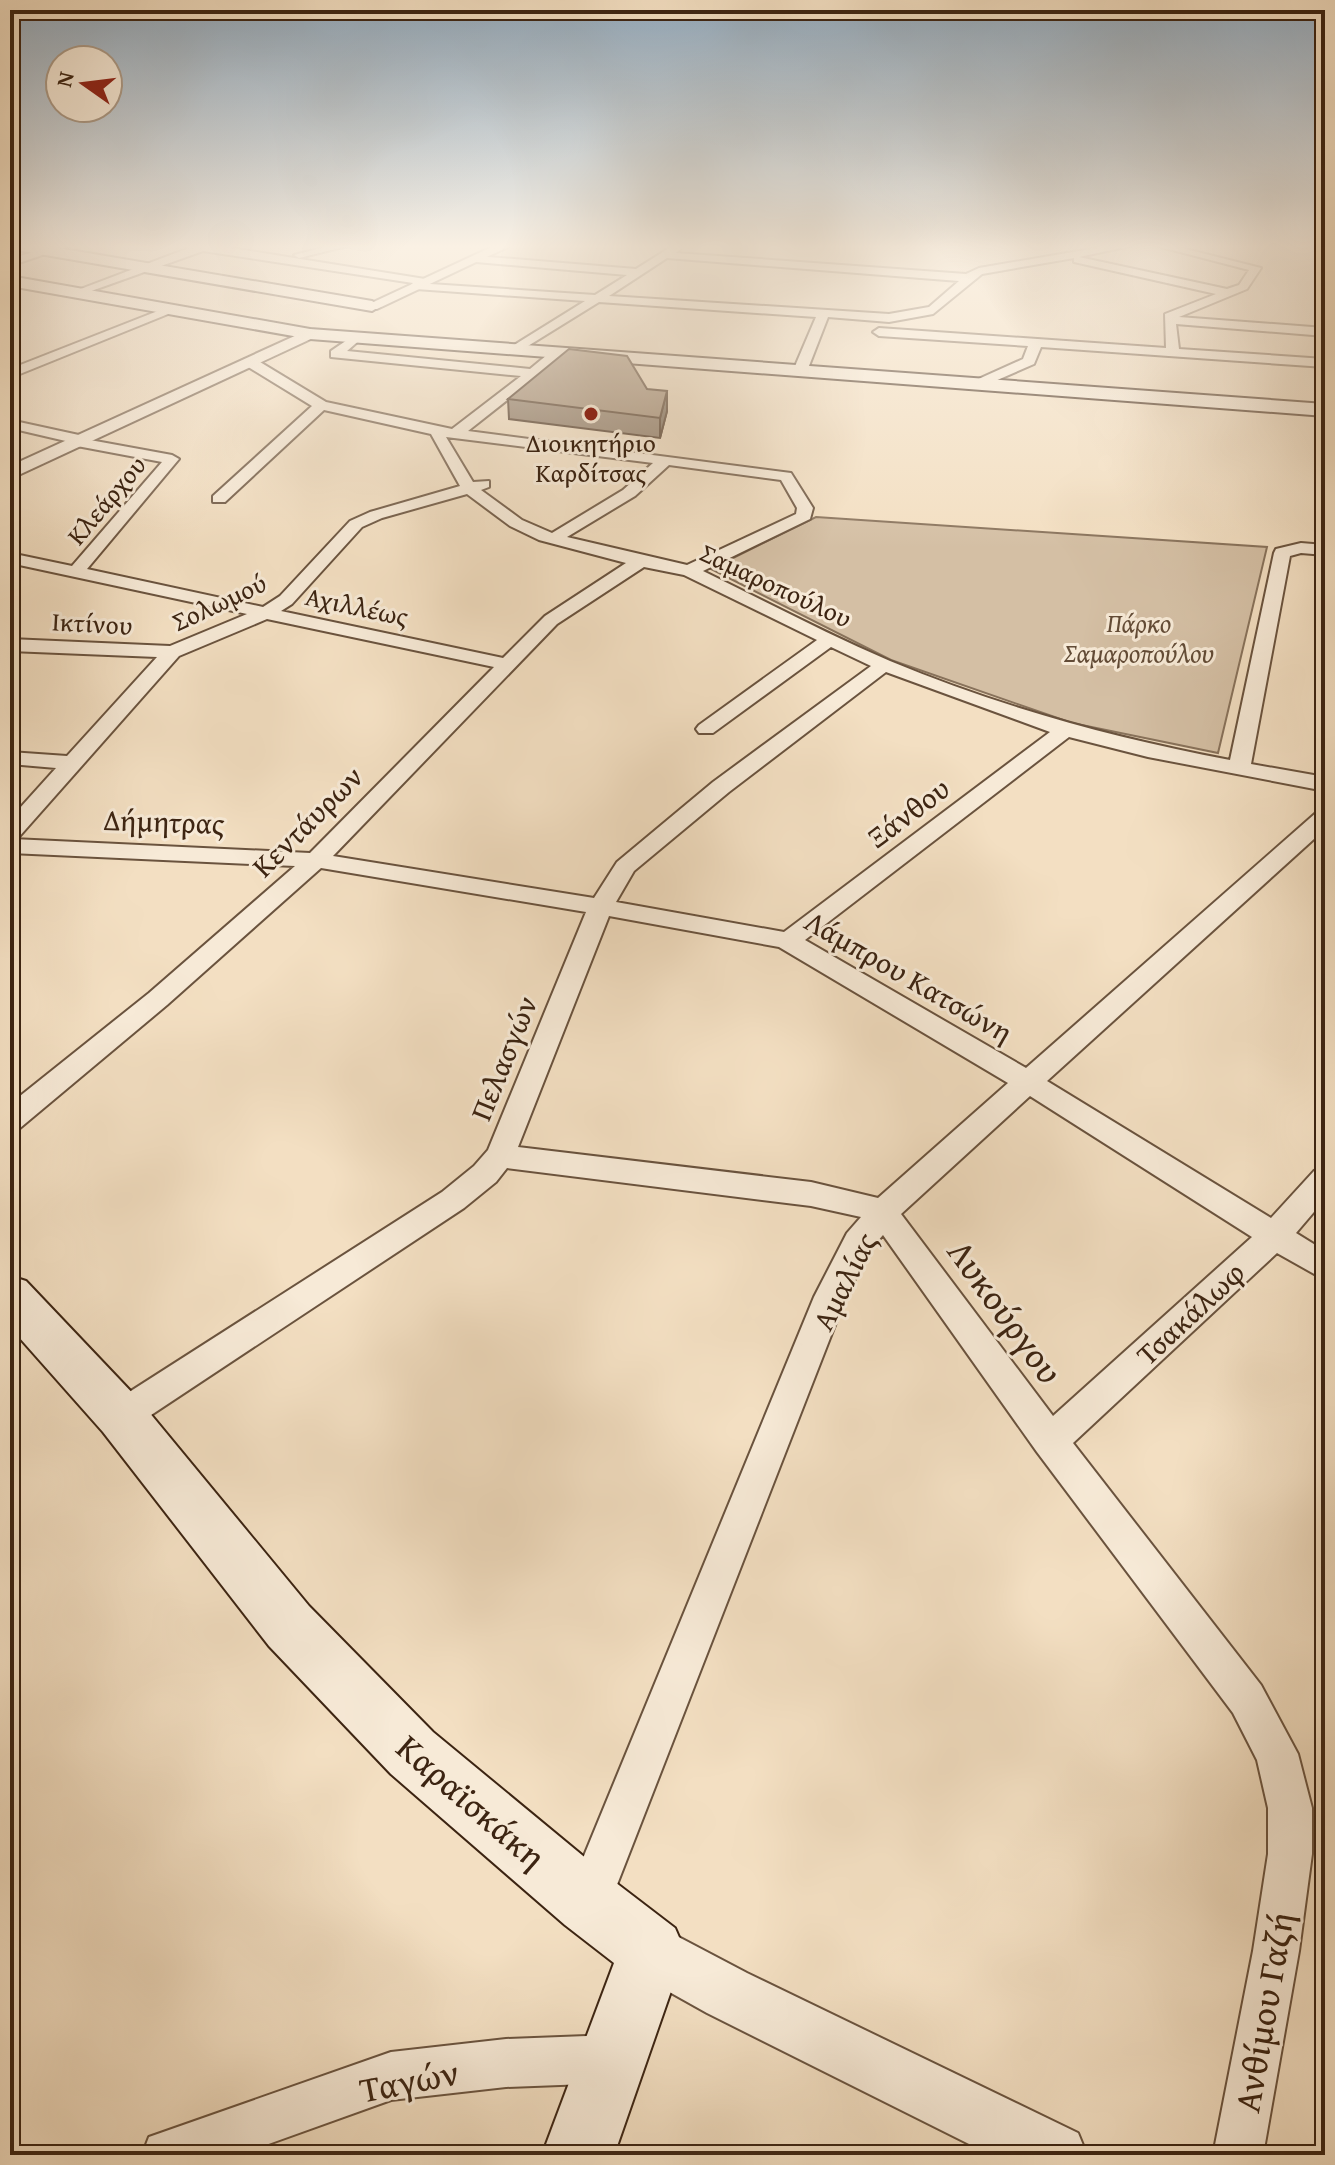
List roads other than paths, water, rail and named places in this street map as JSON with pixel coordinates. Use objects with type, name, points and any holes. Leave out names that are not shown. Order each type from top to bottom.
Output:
[{"type":"main road","points":[[462,346],[1325,410]]},
{"type":"main road","name":"Καραϊσκάκη","points":[[10,1295],[121,1416],[289,1626],[412,1753],[588,1902],[652,1951]]},
{"type":"main road","points":[[578,2155],[652,1951]]},
{"type":"street","points":[[10,374],[81,346]]},
{"type":"street","points":[[10,473],[284,346]]},
{"type":"street","points":[[346,346],[336,354],[532,373]]},
{"type":"street","points":[[515,350],[521,346]]},
{"type":"street","points":[[800,371],[809,346]]},
{"type":"street","points":[[979,384],[1029,361],[1035,346]]},
{"type":"street","points":[[1078,346],[1322,367]]},
{"type":"street","points":[[1172,346],[1173,353]]},
{"type":"street","points":[[456,433],[558,353]]},
{"type":"street","points":[[250,362],[321,405],[436,431],[782,474],[788,479],[806,511],[804,516],[689,571]]},
{"type":"street","points":[[219,499],[321,405]]},
{"type":"street","points":[[10,424],[80,441]]},
{"type":"street","name":"Σαμαροπούλου","points":[[436,431],[468,487],[516,523],[553,539],[689,571],[884,665],[1065,730],[1148,751],[1325,784]]},
{"type":"street","name":"Κλεάρχου","points":[[76,572],[172,459],[80,441]]},
{"type":"street","points":[[553,539],[629,493],[667,459]]},
{"type":"street","name":"Σολωμού","points":[[10,833],[172,652],[265,613],[286,600],[356,524],[491,482]]},
{"type":"street","points":[[1239,768],[1282,553],[1301,548],[1325,550]]},
{"type":"street","name":"Αχιλλέως","points":[[11,559],[505,664]]},
{"type":"street","name":"Κεντάυρων","points":[[10,1120],[158,999],[316,860],[558,613],[641,561]]},
{"type":"street","points":[[706,729],[830,639]]},
{"type":"street","name":"Ικτίνου","points":[[10,645],[172,652]]},
{"type":"street","name":"Πελασγών","points":[[121,1416],[453,1200],[485,1174],[500,1156],[600,908],[625,867],[663,834],[884,665]]},
{"type":"street","name":"Ξάνθου","points":[[788,941],[1065,730]]},
{"type":"street","points":[[10,758],[70,763]]},
{"type":"street","name":"Αμαλίας","points":[[588,1902],[830,1297],[858,1242],[881,1214],[1325,817]]},
{"type":"street","name":"Δήμητρας","points":[[10,846],[316,860]]},
{"type":"street","name":"Λάμπρου Κατσώνη","points":[[316,860],[762,934],[788,941],[1028,1082],[1325,1267]]},
{"type":"street","name":"Λυκούργου","points":[[500,1156],[811,1194],[859,1203],[881,1214],[908,1244],[1050,1441],[1247,1699],[1268,1733],[1284,1773]]},
{"type":"street","name":"Τσακάλωφ","points":[[1050,1441],[1274,1236],[1325,1179]]},
{"type":"street","name":"Ανθίμου Γαζή","points":[[1238,2155],[1276,1951],[1290,1854],[1291,1817],[1284,1773]]},
{"type":"street","name":"Καραϊσκάκη","points":[[652,1951],[727,1993],[1056,2155]]},
{"type":"street","name":"Ταγών","points":[[167,2155],[391,2076],[506,2063],[613,2059]]},
{"type":"place","name":"Διοικητήριο Καρδίτσας","points":[[591,414]]},
{"type":"park label","name":"Πάρκο Σαμαροπούλου","points":[[1139,637]]}]
